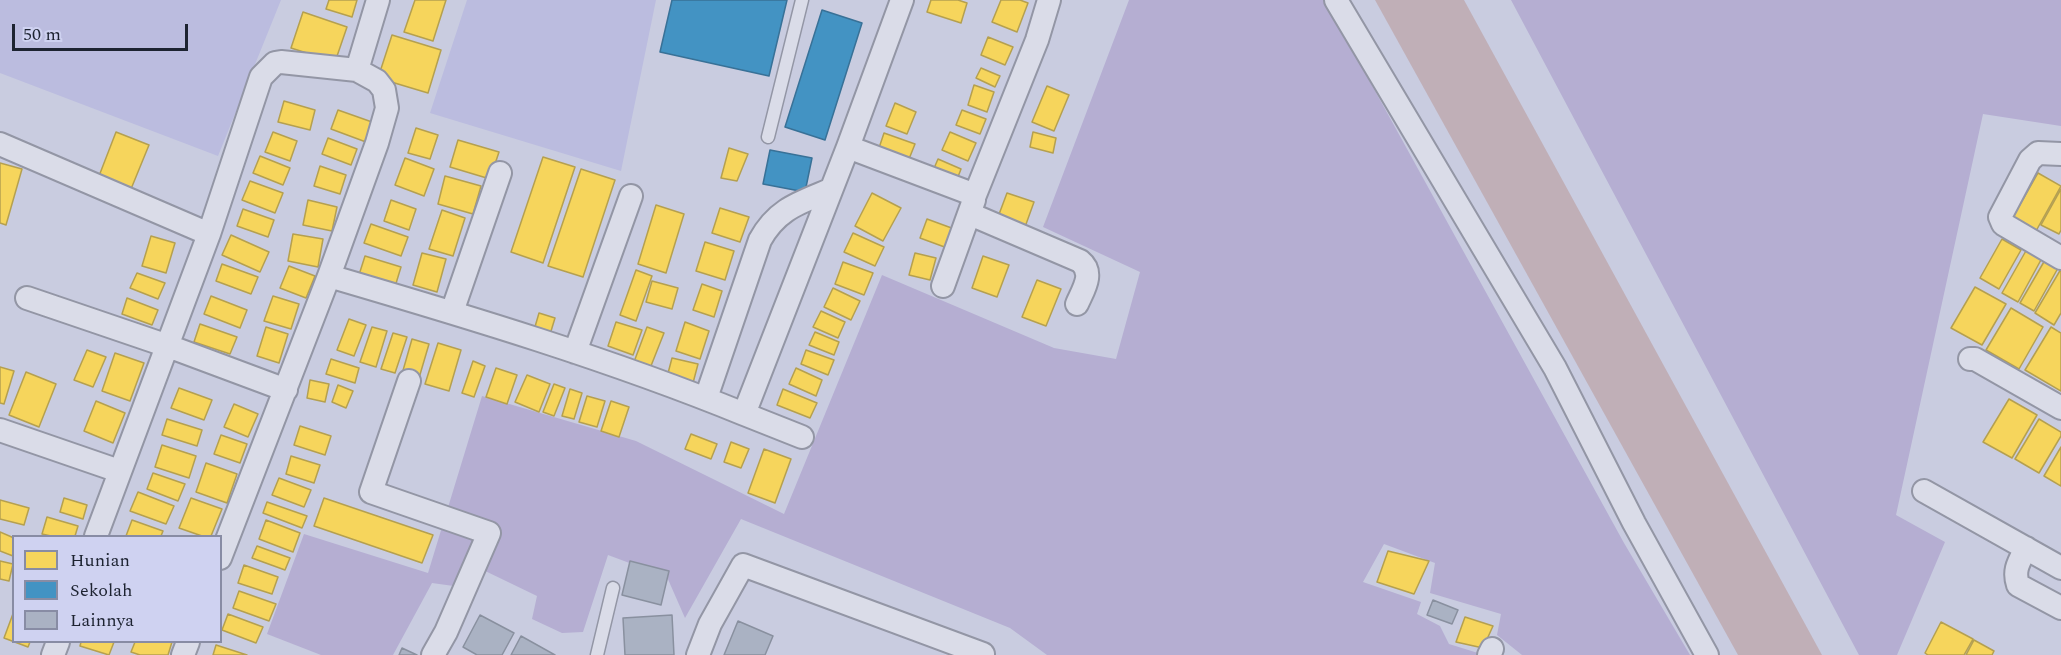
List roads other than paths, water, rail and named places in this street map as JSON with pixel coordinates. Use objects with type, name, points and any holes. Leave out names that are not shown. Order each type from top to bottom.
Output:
[{"type":"street","points":[[357,70],[378,0]]},
{"type":"street","points":[[744,414],[830,190],[849,147],[902,0]]},
{"type":"street","points":[[943,286],[972,205],[1037,40],[1050,0]]},
{"type":"street","points":[[1336,0],[1555,368],[1634,523],[1707,655]]},
{"type":"street","points":[[97,535],[168,346],[261,76],[275,63],[281,62],[357,70],[377,81],[384,90],[387,108],[377,143],[286,390],[222,553]]},
{"type":"street","points":[[0,144],[208,234]]},
{"type":"street","points":[[849,147],[972,205],[1080,261],[1088,271],[1088,278],[1077,304]]},
{"type":"street","points":[[2061,154],[2038,153],[2030,160],[2000,217],[2003,224],[2061,258]]},
{"type":"street","points":[[452,312],[500,172]]},
{"type":"street","points":[[706,399],[760,240],[767,227],[786,210],[830,190]]},
{"type":"street","points":[[575,352],[631,196]]},
{"type":"street","points":[[328,276],[452,312],[575,352],[706,399],[802,437]]},
{"type":"street","points":[[27,298],[168,346],[286,390]]},
{"type":"street","points":[[1970,359],[1975,359],[2061,408]]},
{"type":"street","points":[[409,381],[371,492],[489,534],[446,632],[433,655]]},
{"type":"street","points":[[0,430],[119,471]]},
{"type":"street","points":[[1924,490],[2061,568]]},
{"type":"street","points":[[2026,548],[2016,567],[2015,576],[2019,585],[2061,608]]},
{"type":"street","points":[[698,655],[710,624],[743,565],[983,654]]},
{"type":"lane","points":[[768,137],[802,0]]},
{"type":"lane","points":[[597,655],[613,588]]}]
